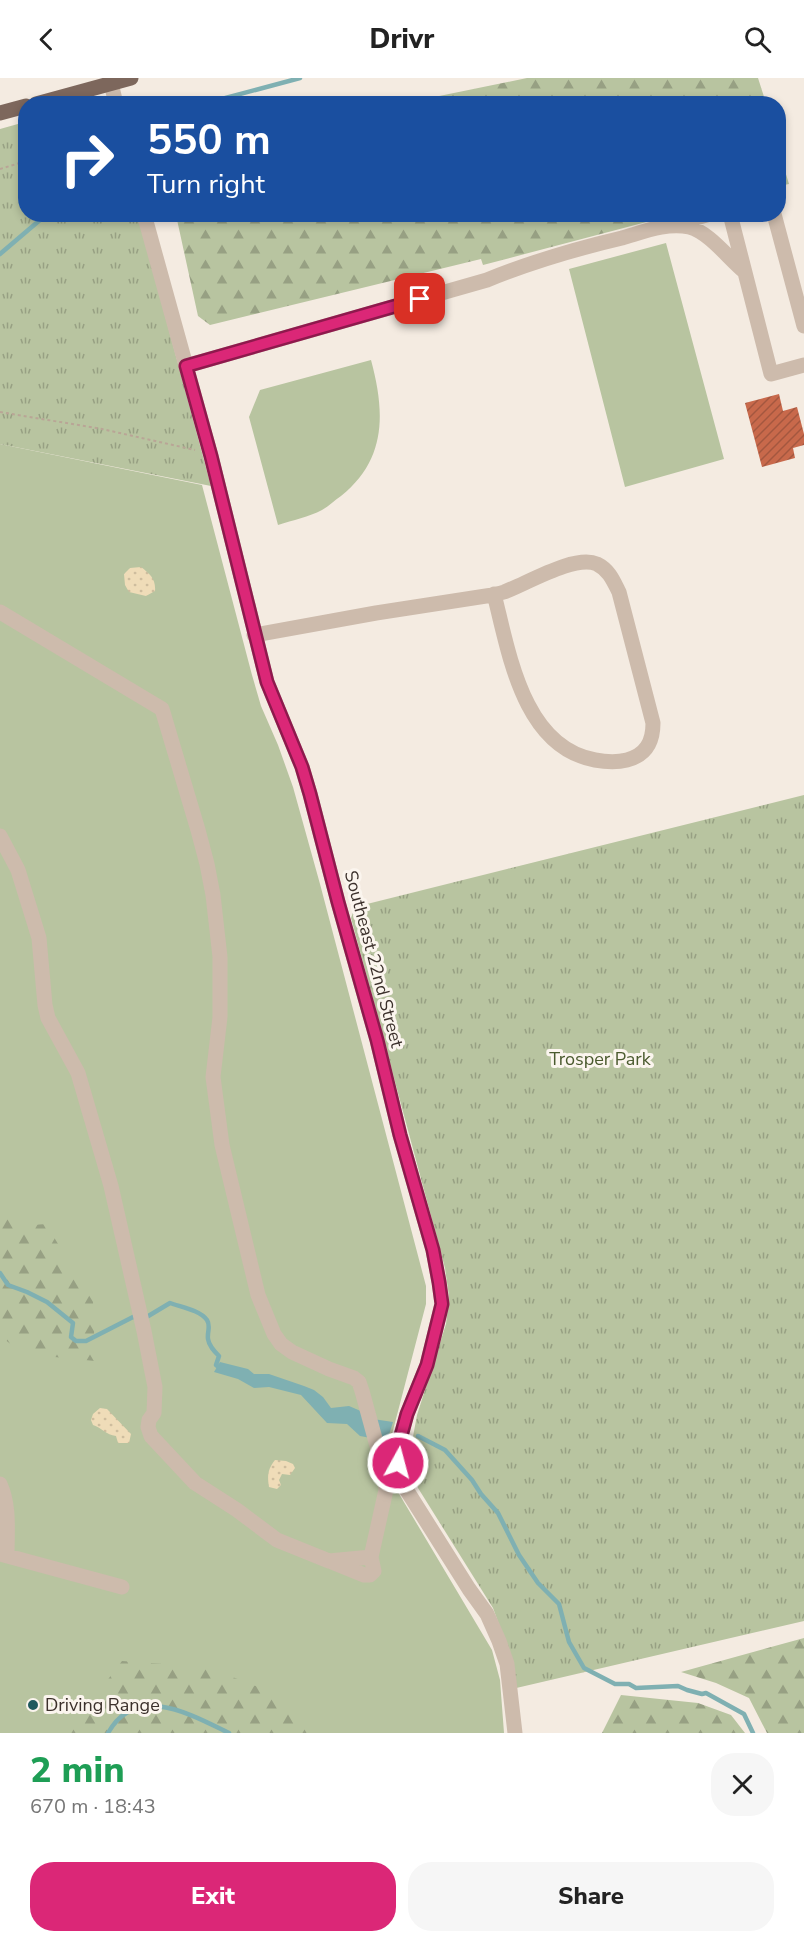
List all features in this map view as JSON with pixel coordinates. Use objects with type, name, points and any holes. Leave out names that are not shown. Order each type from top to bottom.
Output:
[{"type":"main road","points":[[64,96],[121,80]]},
{"type":"main road","points":[[0,113],[18,108]]},
{"type":"street","points":[[118,96],[121,80]]},
{"type":"street","name":"Southeast 22nd Street","points":[[146,222],[211,456],[267,682],[302,767],[310,794],[377,1040],[400,1135],[433,1250],[442,1304],[427,1365],[407,1414],[399,1443],[398,1463],[404,1486],[487,1614],[499,1641],[507,1664],[515,1733]]},
{"type":"street","points":[[186,366],[487,280],[558,254],[681,222]]},
{"type":"street","points":[[732,222],[771,374],[804,365]]},
{"type":"street","points":[[776,222],[804,326]]},
{"type":"street","points":[[670,225],[689,227],[702,232],[745,272]]},
{"type":"street","points":[[255,635],[494,594],[552,570],[579,562],[595,563],[610,573],[619,592],[652,723],[653,734],[645,752],[617,763],[583,758],[560,745],[548,734],[531,710],[511,664],[494,594]]},
{"type":"street","points":[[0,612],[162,710],[198,830],[213,896],[220,969],[220,1017],[213,1077],[222,1145],[258,1295],[274,1334],[281,1344],[292,1352],[359,1382],[385,1475],[386,1490],[371,1557],[374,1572],[370,1575],[364,1575],[277,1540],[237,1510],[195,1483],[152,1436],[148,1427],[149,1420],[154,1413],[154,1387],[137,1297],[111,1186],[78,1073],[48,1018],[39,938],[18,870],[0,836]]},
{"type":"street","points":[[0,1484],[6,1511],[4,1555],[122,1587]]},
{"type":"path","points":[[0,169],[18,163]]},
{"type":"path","points":[[0,412],[102,429],[211,456]]},
{"type":"green space","points":[[527,78],[758,78],[764,96],[439,96]]},
{"type":"green space","points":[[18,124],[18,222],[140,222],[211,486],[0,444],[0,129]]},
{"type":"green space","points":[[178,222],[646,222],[483,265],[481,259],[210,325],[198,316]]},
{"type":"green space","points":[[666,243],[724,459],[625,487],[569,269]]},
{"type":"green space","points":[[371,360],[376,379],[380,416],[374,450],[367,466],[356,482],[325,508],[312,515],[278,525],[249,417],[260,390]]},
{"type":"green space","points":[[0,444],[202,485],[261,706],[293,787],[426,1286],[426,1304],[391,1438],[388,1464],[392,1482],[492,1650],[500,1680],[504,1733],[0,1733]]},
{"type":"green space","name":"Trosper Park","points":[[804,795],[804,1621],[512,1689],[509,1652],[493,1608],[418,1488],[409,1458],[417,1415],[446,1324],[449,1296],[445,1268],[351,918],[355,907]]},
{"type":"green space","points":[[0,1204],[20,1226],[46,1224],[93,1302],[95,1361],[24,1354],[0,1336]]},
{"type":"green space","points":[[804,1638],[804,1733],[767,1733],[749,1698],[716,1683],[681,1672]]},
{"type":"green space","points":[[122,1661],[207,1667],[294,1701],[310,1733],[67,1733]]},
{"type":"green space","points":[[621,1695],[698,1703],[731,1715],[745,1733],[602,1733]]},
{"type":"sand","points":[[141,567],[150,575],[154,583],[155,591],[146,596],[129,592],[125,585],[124,574],[130,568]]},
{"type":"sand","points":[[100,1408],[107,1409],[131,1434],[129,1443],[118,1443],[116,1436],[93,1425],[91,1420],[93,1414]]},
{"type":"sand","points":[[275,1460],[286,1461],[293,1464],[295,1468],[290,1475],[282,1474],[279,1480],[281,1485],[277,1489],[269,1487],[268,1479],[269,1469]]},
{"type":"water","points":[[220,1362],[248,1369],[254,1374],[269,1374],[314,1390],[331,1408],[349,1406],[373,1419],[393,1422],[387,1441],[360,1436],[347,1424],[327,1423],[301,1395],[269,1387],[254,1388],[238,1379],[214,1372]]},
{"type":"building","points":[[779,394],[783,411],[797,407],[804,434],[804,445],[793,448],[795,458],[762,467],[745,403]]},
{"type":"waterway","points":[[233,96],[300,78]]},
{"type":"waterway","points":[[0,254],[38,222]]},
{"type":"waterway","points":[[0,1273],[8,1285],[47,1302],[73,1323],[71,1337],[76,1341],[86,1341],[133,1317],[145,1318],[170,1303],[195,1311],[208,1322],[209,1342],[219,1356],[216,1365],[221,1369]]},
{"type":"waterway","points":[[418,1436],[445,1450],[498,1513],[519,1555],[538,1583],[559,1604],[569,1642],[584,1668],[615,1684],[629,1684],[636,1688],[678,1686],[702,1694],[706,1693],[744,1714],[753,1733]]},
{"type":"waterway","points":[[108,1733],[120,1718],[133,1709],[148,1706],[181,1711],[229,1733]]},
{"type":"place","name":"Driving Range","points":[[33,1705]]},
{"type":"route","points":[[398,1463],[399,1443],[407,1414],[427,1365],[442,1304],[433,1250],[400,1135],[377,1040],[310,794],[302,767],[267,682],[211,456],[186,366],[420,299]]}]
